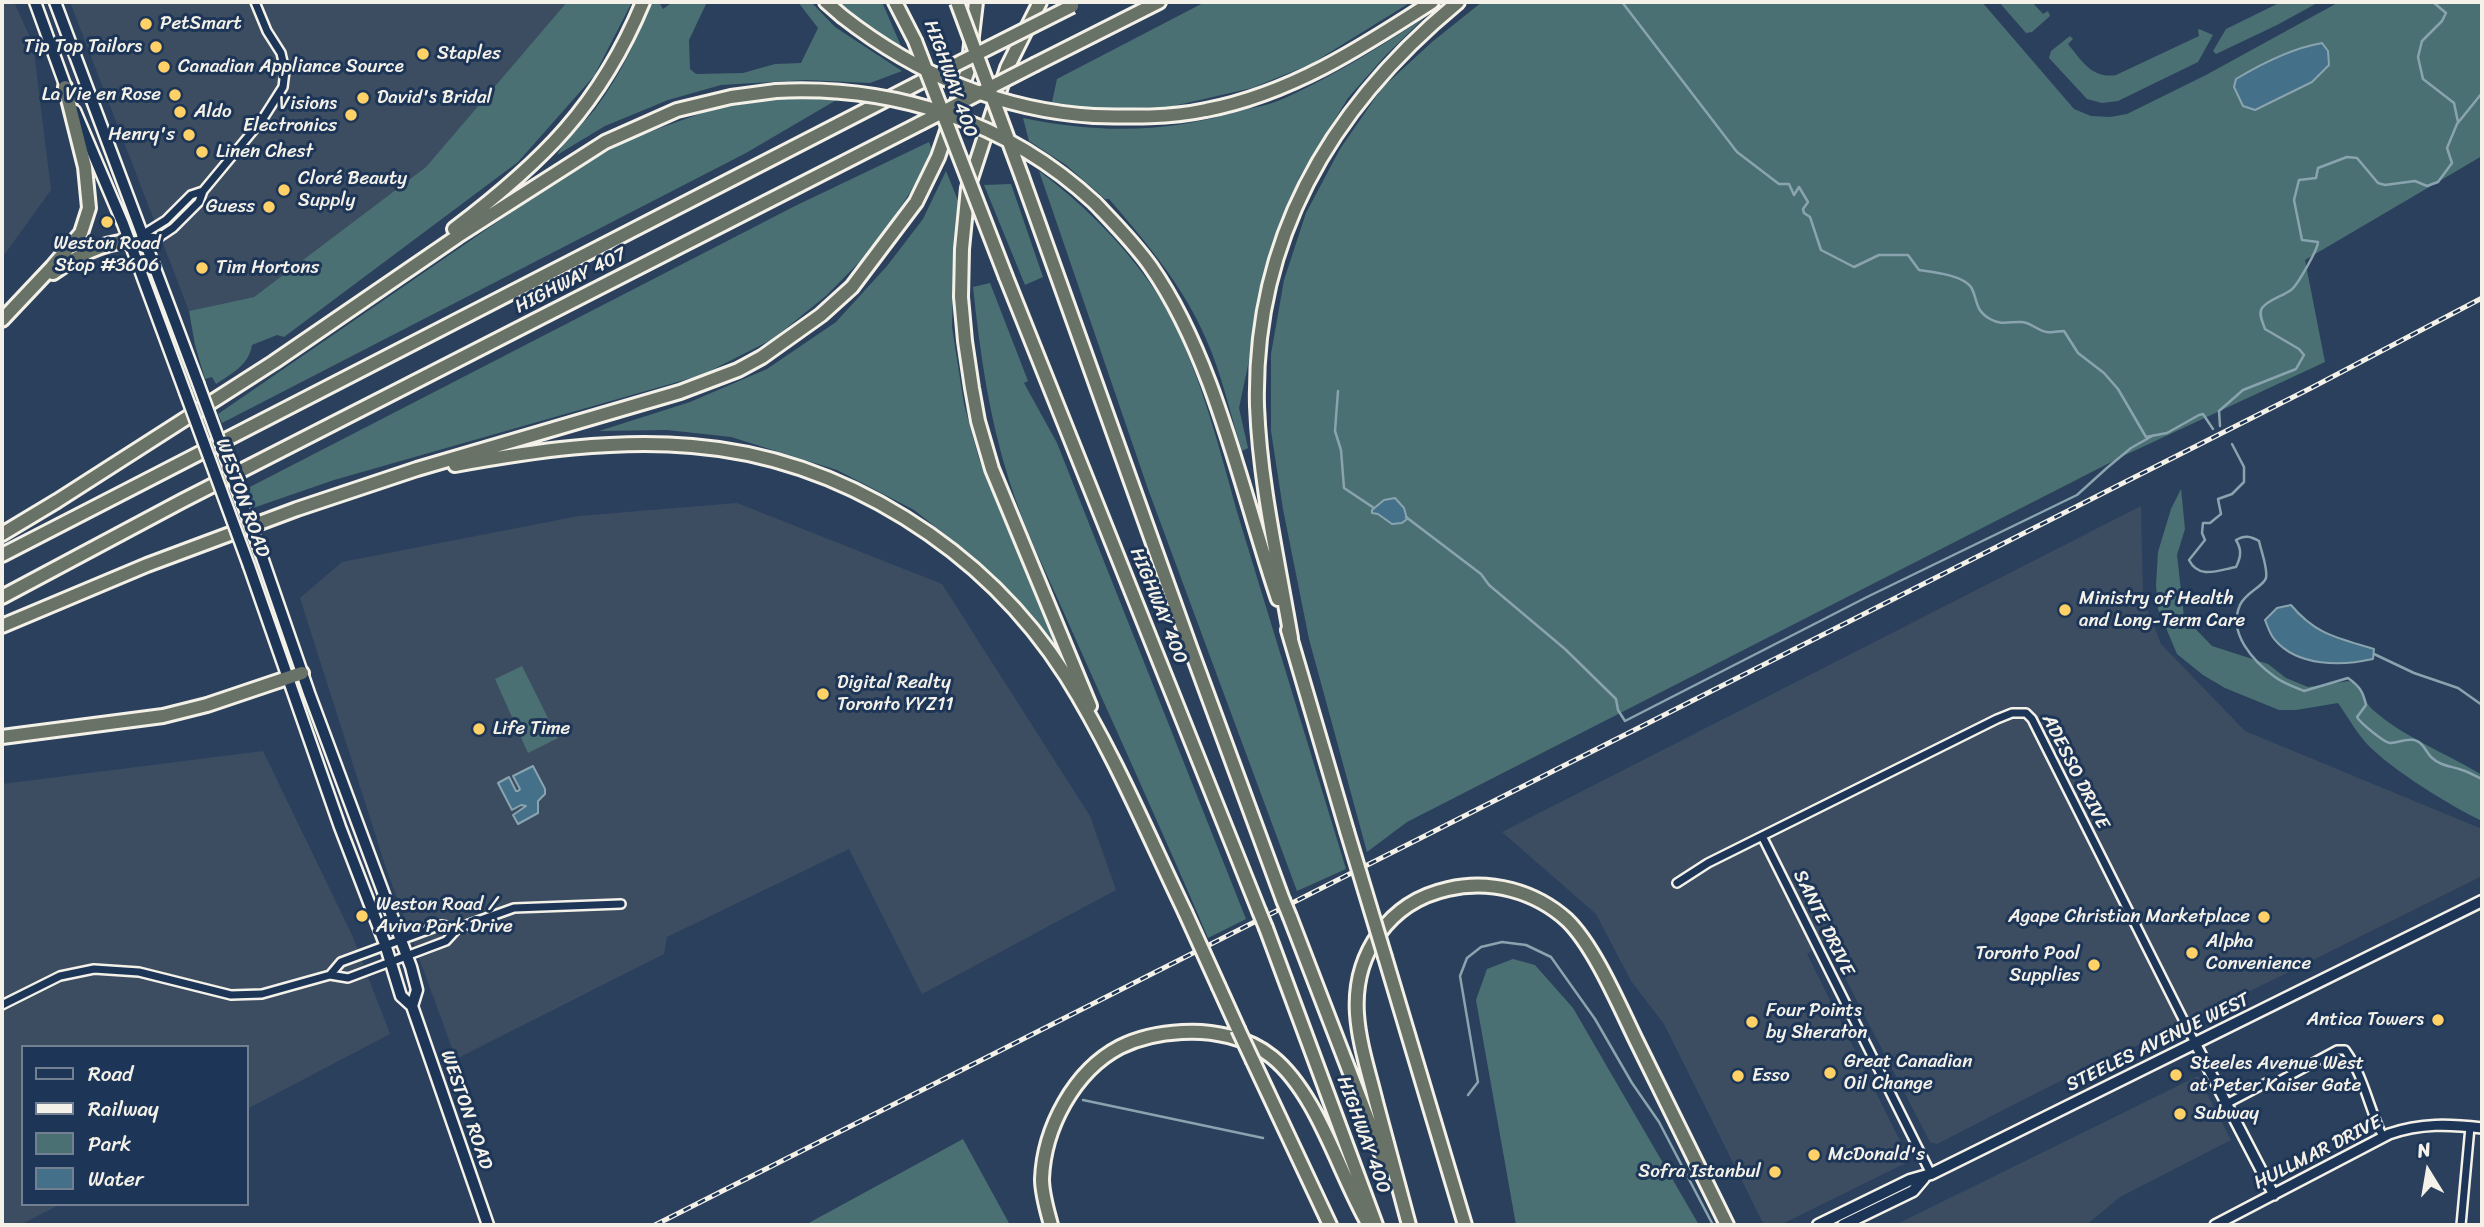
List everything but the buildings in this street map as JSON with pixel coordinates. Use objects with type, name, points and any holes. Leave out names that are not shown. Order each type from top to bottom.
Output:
[{"type":"highway","points":[[380,289],[504,190],[563,135],[612,66],[643,2]]},
{"type":"highway","points":[[826,2],[896,54],[956,85],[1025,106],[1094,116],[1174,115],[1205,111],[1244,101],[1290,84],[1335,62],[1432,2]]},
{"type":"highway","points":[[895,2],[915,41]]},
{"type":"highway","name":"HIGHWAY 400","points":[[902,2],[1006,277],[1266,928],[1376,1225]]},
{"type":"highway","name":"HIGHWAY 400","points":[[957,2],[1283,900],[1408,1225]]},
{"type":"highway","points":[[2,626],[215,538],[380,481],[709,382],[762,357],[821,315],[852,287],[916,202],[939,156],[968,70],[976,2]]},
{"type":"highway","points":[[1040,2],[1007,68],[968,188],[961,297],[978,421],[992,470],[1112,758],[1330,1225]]},
{"type":"highway","name":"HIGHWAY 407","points":[[2,597],[182,501],[1159,2]]},
{"type":"highway","points":[[1291,638],[1266,489],[1258,406],[1260,351],[1267,299],[1279,251],[1300,195],[1325,148],[1350,111],[1410,44],[1458,2]]},
{"type":"highway","name":"HIGHWAY 407","points":[[2,555],[1076,4]]},
{"type":"highway","points":[[2,320],[81,233],[89,208],[85,167],[65,87]]},
{"type":"highway","points":[[2,534],[274,362],[541,181],[621,133],[657,117],[731,97],[815,89],[902,100],[981,126],[1019,146],[1068,179],[1095,203],[1151,266],[1187,331],[1219,412],[1291,638],[1465,1225]]},
{"type":"highway","points":[[19,302],[75,257],[135,238]]},
{"type":"highway","points":[[380,481],[488,459],[597,446],[693,446],[742,453],[793,466],[846,486],[890,508],[936,539],[975,571],[1010,606],[1064,674],[1112,758]]},
{"type":"highway","points":[[2,737],[163,716],[207,705],[302,673]]},
{"type":"highway","points":[[1408,1225],[1360,1036],[1356,1003],[1359,976],[1374,939],[1383,926],[1403,909],[1425,896],[1449,888],[1475,886],[1516,890],[1542,902],[1568,921],[1605,977],[1727,1225]]},
{"type":"highway","points":[[1051,1225],[1042,1179],[1051,1133],[1062,1105],[1076,1086],[1097,1064],[1121,1047],[1166,1033],[1198,1031],[1226,1034],[1270,1055],[1291,1074],[1309,1104],[1369,1225]]},
{"type":"main road","name":"WESTON ROAD","points":[[35,2],[65,87],[198,383],[401,939],[417,990],[412,1006]]},
{"type":"main road","name":"WESTON ROAD","points":[[55,2],[185,392],[401,996],[412,1006],[488,1225]]},
{"type":"main road","name":"STEELES AVENUE WEST","points":[[1818,1225],[1833,1222],[1910,1180],[1928,1176],[2482,901]]},
{"type":"main road","name":"STEELES AVENUE WEST","points":[[1843,1225],[1913,1191],[1928,1176]]},
{"type":"street","points":[[135,238],[166,220],[191,195],[203,191],[262,120],[284,87],[285,71],[281,53],[255,2]]},
{"type":"street","name":"ADESSO DRIVE","points":[[1677,883],[1708,863],[1997,719],[2012,713],[2026,713],[2032,719],[2196,1045]]},
{"type":"street","name":"SANTE DRIVE","points":[[1762,836],[1928,1176]]},
{"type":"street","points":[[2,1005],[60,976],[94,969],[139,972],[231,995],[262,994],[330,975],[348,978],[446,941],[458,928],[514,908],[621,904]]},
{"type":"street","points":[[330,975],[341,962],[384,944],[441,925],[458,928]]},
{"type":"street","points":[[2196,1045],[2274,1195]]},
{"type":"street","points":[[2226,1104],[2266,1083],[2274,1084],[2337,1050],[2345,1050],[2364,1081],[2383,1137]]},
{"type":"street","name":"HULLMAR DRIVE","points":[[2215,1225],[2383,1137],[2421,1125],[2482,1128]]},
{"type":"street","points":[[2461,1225],[2470,1127]]},
{"type":"shaded area","points":[[2,2],[14,2],[33,44],[51,190],[2,258]]},
{"type":"shaded area","points":[[70,2],[567,2],[426,167],[254,297],[189,311]]},
{"type":"shaded area","points":[[737,503],[942,584],[1090,816],[1116,890],[922,994],[849,849],[667,937],[664,954],[456,1059],[385,865],[300,598],[342,562],[579,516]]},
{"type":"shaded area","points":[[2141,506],[2143,599],[2161,644],[2245,731],[2482,829],[2482,876],[2200,1016],[2052,1085],[1937,1144],[1930,1142],[1826,941],[1807,954],[1910,1161],[1780,1225],[1764,1225],[1664,1024],[1631,981],[1596,914],[1502,832]]},
{"type":"shaded area","points":[[263,751],[352,935],[390,1034],[248,1108],[248,1045],[21,1045],[21,1206],[57,1206],[20,1225],[2,1225],[2,784]]},
{"type":"shaded area","points":[[2198,1076],[2231,1140],[2120,1197],[2086,1225],[1895,1225]]},
{"type":"green space","points":[[567,2],[632,2],[594,76],[518,162],[284,337],[277,335],[252,345],[247,358],[228,377],[216,384],[212,377],[205,379],[189,311],[254,297],[426,167]]},
{"type":"green space","points":[[652,2],[659,2],[663,9],[673,2],[707,2],[689,40],[690,69],[696,74],[743,73],[775,64],[801,63],[818,28],[798,2],[811,2],[835,27],[902,71],[870,83],[806,80],[721,85],[668,100],[605,126],[557,155],[612,84]]},
{"type":"green space","points":[[838,2],[882,2],[904,53],[851,17],[851,12]]},
{"type":"green space","points":[[1205,2],[1411,2],[1311,64],[1252,88],[1169,107],[1092,109],[1052,102],[1057,79]]},
{"type":"green space","points":[[1482,2],[1982,2],[2074,109],[2091,116],[2110,117],[2127,114],[2206,75],[2339,2],[2482,2],[2482,156],[2305,260],[2325,362],[2123,456],[1407,822],[1367,852],[1309,639],[1283,509],[1271,431],[1271,354],[1284,280],[1306,213],[1340,149],[1382,88],[1432,42]]},
{"type":"green space","points":[[1999,2],[2032,2],[2043,14],[2048,11],[2050,16],[2032,32],[2026,33]]},
{"type":"green space","points":[[2281,2],[2319,2],[2216,54],[2213,51],[2226,29]]},
{"type":"green space","points":[[1423,19],[1348,98],[1299,178],[1273,246],[1239,408],[1248,448],[1242,451],[1212,352],[1187,301],[1150,248],[1109,199],[1105,199],[1066,165],[1029,141],[1023,118],[1080,127],[1134,129],[1216,118],[1285,98],[1355,61]]},
{"type":"green space","points":[[2199,29],[2213,35],[2198,62],[2118,101],[2102,103],[2087,99],[2049,58],[2051,51],[2070,36],[2073,39],[2068,44],[2088,67],[2100,74],[2116,75],[2199,36]]},
{"type":"green space","points":[[777,99],[838,99],[746,153],[222,423],[218,414],[573,170],[632,138],[713,109]]},
{"type":"green space","points":[[929,142],[933,153],[875,246],[827,295],[773,339],[702,375],[334,480],[253,508],[246,489],[795,206]]},
{"type":"green space","points":[[946,171],[959,203],[954,247],[952,327],[964,404],[979,459],[1062,662],[1024,610],[975,558],[914,510],[837,470],[731,437],[667,430],[599,431],[690,402],[767,369],[836,322],[887,266],[923,219]]},
{"type":"green space","points":[[1039,171],[1099,223],[1138,267],[1166,309],[1193,368],[1215,432],[1346,869],[1297,891],[1148,489]]},
{"type":"green space","points":[[1011,184],[1043,277],[1025,285],[984,185]]},
{"type":"green space","points":[[990,283],[1028,381],[1024,383],[1057,443],[1246,919],[1208,938],[1015,498],[991,409],[973,287]]},
{"type":"green space","points":[[2181,489],[2185,529],[2177,555],[2184,617],[2212,646],[2268,664],[2286,678],[2308,687],[2349,681],[2353,683],[2370,707],[2385,720],[2482,775],[2482,821],[2421,786],[2391,765],[2363,739],[2338,703],[2279,710],[2225,688],[2203,675],[2177,654],[2158,609],[2156,585],[2158,552],[2171,509]]},
{"type":"green space","points":[[522,666],[558,738],[528,753],[495,679]]},
{"type":"green space","points":[[1513,959],[1535,965],[1573,1008],[1699,1225],[1516,1225],[1476,1000],[1487,969]]},
{"type":"green space","points":[[963,1139],[1010,1225],[805,1225]]},
{"type":"water","points":[[2322,43],[2328,51],[2329,65],[2312,82],[2255,110],[2243,106],[2234,87],[2236,79],[2278,57]]},
{"type":"water","points":[[1395,498],[1404,508],[1407,519],[1402,523],[1392,524],[1372,513],[1384,500]]},
{"type":"water","points":[[2291,605],[2319,629],[2374,649],[2373,659],[2348,663],[2321,662],[2308,660],[2285,649],[2273,638],[2265,620],[2277,608]]},
{"type":"water","points":[[533,766],[545,794],[538,801],[538,813],[518,824],[513,815],[526,806],[521,805],[512,810],[498,783],[509,777],[518,791],[520,789],[513,776]]},
{"type":"waterway","points":[[1622,2],[1737,152],[1779,184],[1789,184],[1794,195],[1799,187],[1808,202],[1803,209],[1804,213],[1810,217],[1821,250],[1854,267],[1879,255],[1908,255],[1919,270],[1947,275],[1967,283],[1979,308],[1985,316],[1994,321],[2026,323],[2047,332],[2064,331],[2078,353],[2104,373],[2118,389],[2146,437],[2167,433],[2203,414],[2213,429]]},
{"type":"waterway","points":[[2433,2],[2446,13],[2442,21],[2422,41],[2418,57],[2423,79],[2454,103],[2458,122]]},
{"type":"waterway","points":[[2220,426],[2219,411],[2243,390],[2296,369],[2304,355],[2299,349],[2265,329],[2260,313],[2265,305],[2294,287],[2317,246],[2318,242],[2302,240],[2294,200],[2299,180],[2316,178],[2318,168],[2347,157],[2357,158],[2378,183],[2385,185],[2415,181],[2427,186],[2438,182],[2452,163],[2447,148],[2457,124],[2482,93]]},
{"type":"waterway","points":[[1338,391],[1335,431],[1341,450],[1344,488],[1374,508]]},
{"type":"waterway","points":[[1406,517],[1481,574],[1489,585],[1565,649],[1616,699],[1618,710],[1625,721],[1867,597],[2077,495],[2131,448],[2154,435]]},
{"type":"waterway","points":[[2232,444],[2244,467],[2244,482],[2232,494],[2218,499],[2221,514],[2210,523],[2203,523],[2202,533],[2205,540],[2189,560],[2193,566],[2204,572],[2236,567],[2240,554],[2236,540],[2248,537],[2259,541],[2266,578],[2243,600],[2237,616],[2240,636],[2251,655],[2278,679],[2304,691],[2348,678],[2360,689],[2366,705],[2357,717],[2378,736],[2390,743],[2417,741],[2438,762],[2482,779]]},
{"type":"waterway","points":[[2374,654],[2414,673],[2458,688],[2482,705]]},
{"type":"waterway","points":[[1468,1095],[1478,1082],[1460,976],[1467,958],[1481,947],[1502,942],[1526,945],[1551,957],[1595,1019],[1632,1083],[1659,1122],[1713,1225]]},
{"type":"waterway","points":[[1083,1100],[1263,1138]]},
{"type":"railway","points":[[655,1225],[2313,387],[2482,298]]},
{"type":"place","name":"PetSmart","points":[[146,24]]},
{"type":"place","name":"Tip Top Tailors","points":[[156,47]]},
{"type":"place","name":"Staples","points":[[423,54]]},
{"type":"place","name":"Canadian Appliance Source","points":[[164,67]]},
{"type":"place","name":"La Vie en Rose","points":[[175,95]]},
{"type":"place","name":"David's Bridal","points":[[363,98]]},
{"type":"place","name":"Aldo","points":[[180,112]]},
{"type":"place","name":"Visions Electronics","points":[[351,115]]},
{"type":"place","name":"Henry's","points":[[189,135]]},
{"type":"place","name":"Linen Chest","points":[[202,152]]},
{"type":"place","name":"Cloré Beauty Supply","points":[[284,190]]},
{"type":"place","name":"Guess","points":[[269,207]]},
{"type":"place","name":"Weston Road Stop #3606","points":[[107,222]]},
{"type":"place","name":"Tim Hortons","points":[[202,268]]},
{"type":"place","name":"Ministry of Health and Long-Term Care","points":[[2065,610]]},
{"type":"place","name":"Digital Realty Toronto YYZ11","points":[[823,694]]},
{"type":"place","name":"Life Time","points":[[479,729]]},
{"type":"place","name":"Weston Road / Aviva Park Drive","points":[[362,916]]},
{"type":"place","name":"Agape Christian Marketplace","points":[[2264,917]]},
{"type":"place","name":"Alpha Convenience","points":[[2192,953]]},
{"type":"place","name":"Toronto Pool Supplies","points":[[2094,965]]},
{"type":"place","name":"Antica Towers","points":[[2438,1020]]},
{"type":"place","name":"Four Points by Sheraton","points":[[1752,1022]]},
{"type":"place","name":"Great Canadian Oil Change","points":[[1830,1073]]},
{"type":"place","name":"Steeles Avenue West at Peter Kaiser Gate","points":[[2176,1075]]},
{"type":"place","name":"Esso","points":[[1738,1076]]},
{"type":"place","name":"Subway","points":[[2180,1114]]},
{"type":"place","name":"McDonald's","points":[[1814,1155]]},
{"type":"place","name":"Sofra Istanbul","points":[[1775,1172]]}]
